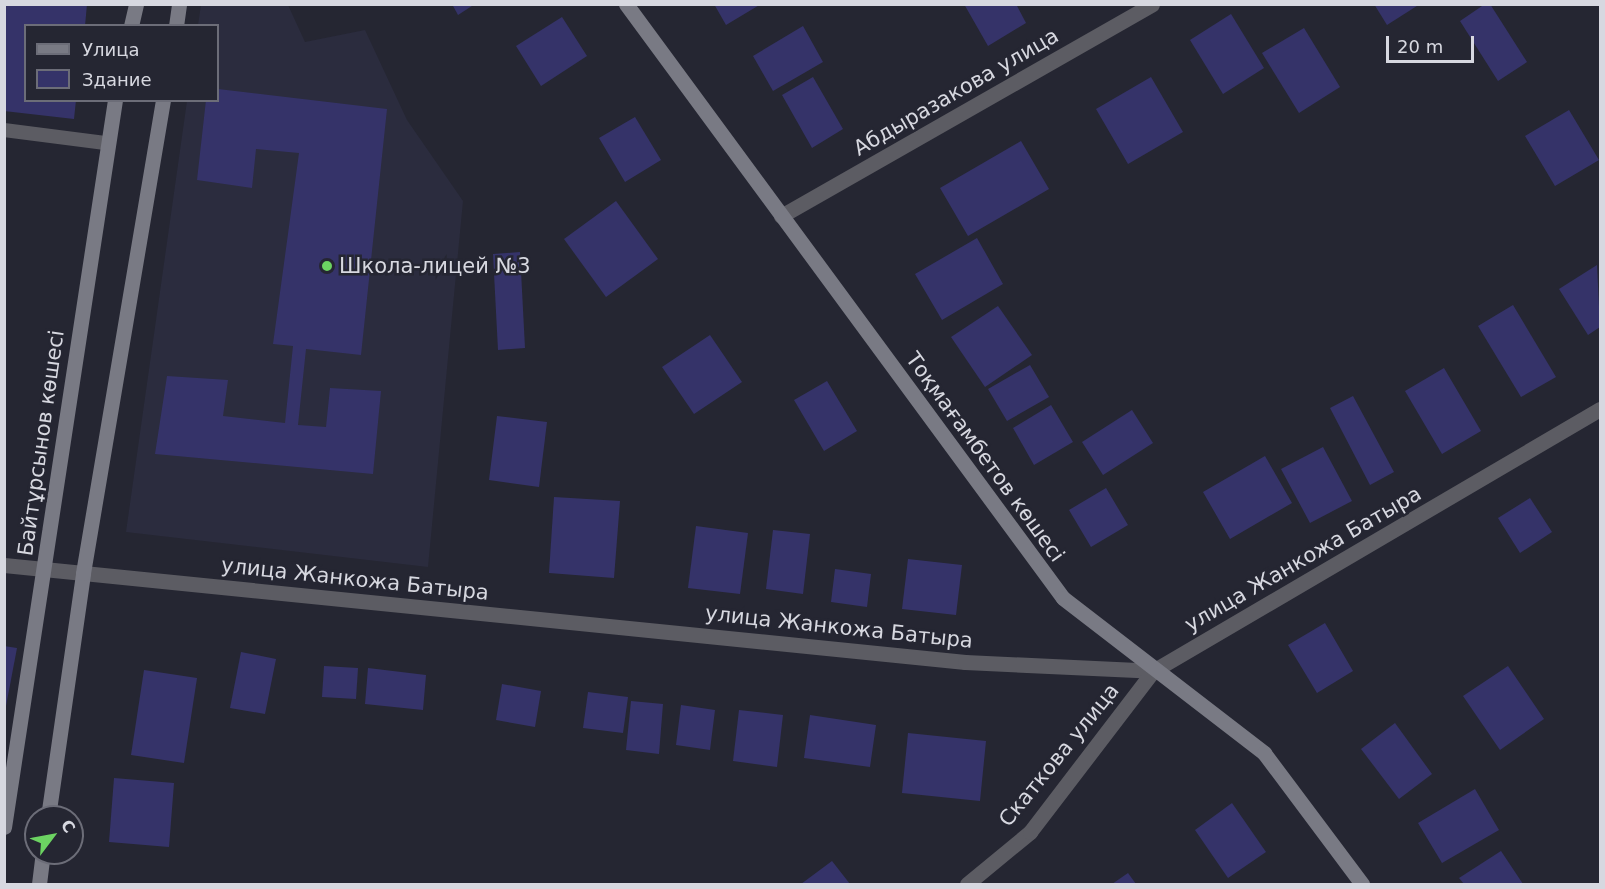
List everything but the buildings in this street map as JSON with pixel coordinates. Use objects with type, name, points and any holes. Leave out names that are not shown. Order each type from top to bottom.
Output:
[{"type":"main road","points":[[131,24],[136,4]]},
{"type":"main road","points":[[176,24],[179,4]]},
{"type":"main road","name":"Тоқмағамбетов көшесі","points":[[626,4],[1063,598],[1153,671],[1264,753],[1362,885]]},
{"type":"main road","name":"Байтұрсынов көшесі","points":[[4,827],[44,569],[105,143],[114,102]]},
{"type":"main road","points":[[50,805],[83,573],[163,102]]},
{"type":"main road","points":[[39,885],[42,865]]},
{"type":"street","name":"Абдыразакова улица","points":[[781,216],[1152,4]]},
{"type":"street","name":"улица Жанкожа Батыра","points":[[4,565],[965,662],[1153,671],[1600,409]]},
{"type":"street","name":"Скаткова улица","points":[[967,885],[1030,832],[1153,671]]},
{"type":"lane","points":[[4,130],[105,143]]},
{"type":"shaded area","points":[[201,5],[288,5],[305,42],[365,30],[407,120],[463,201],[428,567],[126,532],[187,102],[219,102],[219,24],[198,24]]},
{"type":"place","name":"Школа-лицей №3","points":[[327,266]]}]
